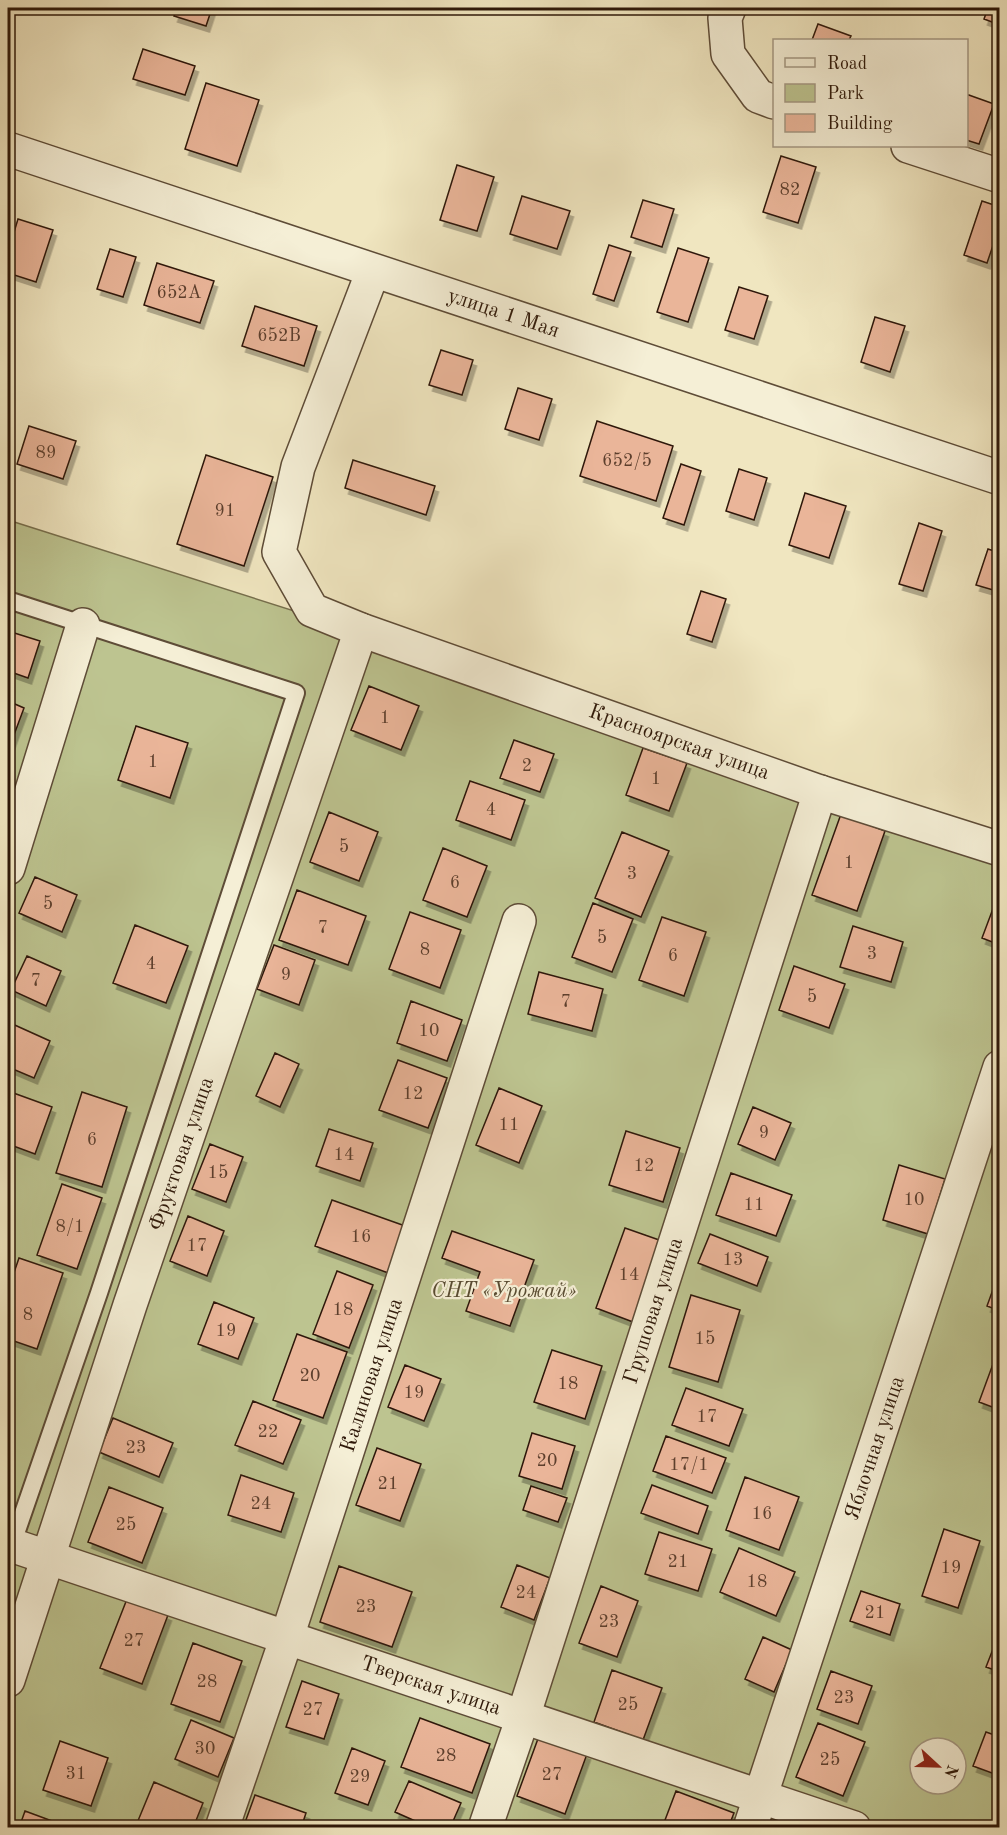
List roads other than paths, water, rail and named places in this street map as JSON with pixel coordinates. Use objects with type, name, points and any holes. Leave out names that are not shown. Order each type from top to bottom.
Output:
[{"type":"street","points":[[727,13],[728,54],[758,96],[773,102]]},
{"type":"street","points":[[911,147],[999,176]]},
{"type":"street","name":"улица 1 Мая","points":[[8,149],[999,478]]},
{"type":"street","name":"Красноярская улица","points":[[373,271],[298,467],[279,552],[312,610],[361,630],[820,792],[999,849]]},
{"type":"street","points":[[8,868],[83,625]]},
{"type":"street","name":"Фруктовая улица","points":[[8,1680],[134,1294],[361,630]]},
{"type":"street","name":"Грушовая улица","points":[[485,1827],[523,1717],[820,792]]},
{"type":"street","name":"Калиновая улица","points":[[222,1827],[287,1637],[519,921]]},
{"type":"street","name":"Яблочная улица","points":[[750,1827],[999,1067]]},
{"type":"street","name":"Тверская улица","points":[[9,1549],[48,1557],[854,1827]]},
{"type":"lane","points":[[8,600],[296,693],[99,1293],[9,1549]]},
{"type":"park label","name":"СНТ «Урожай»","points":[[504,1291]]}]
